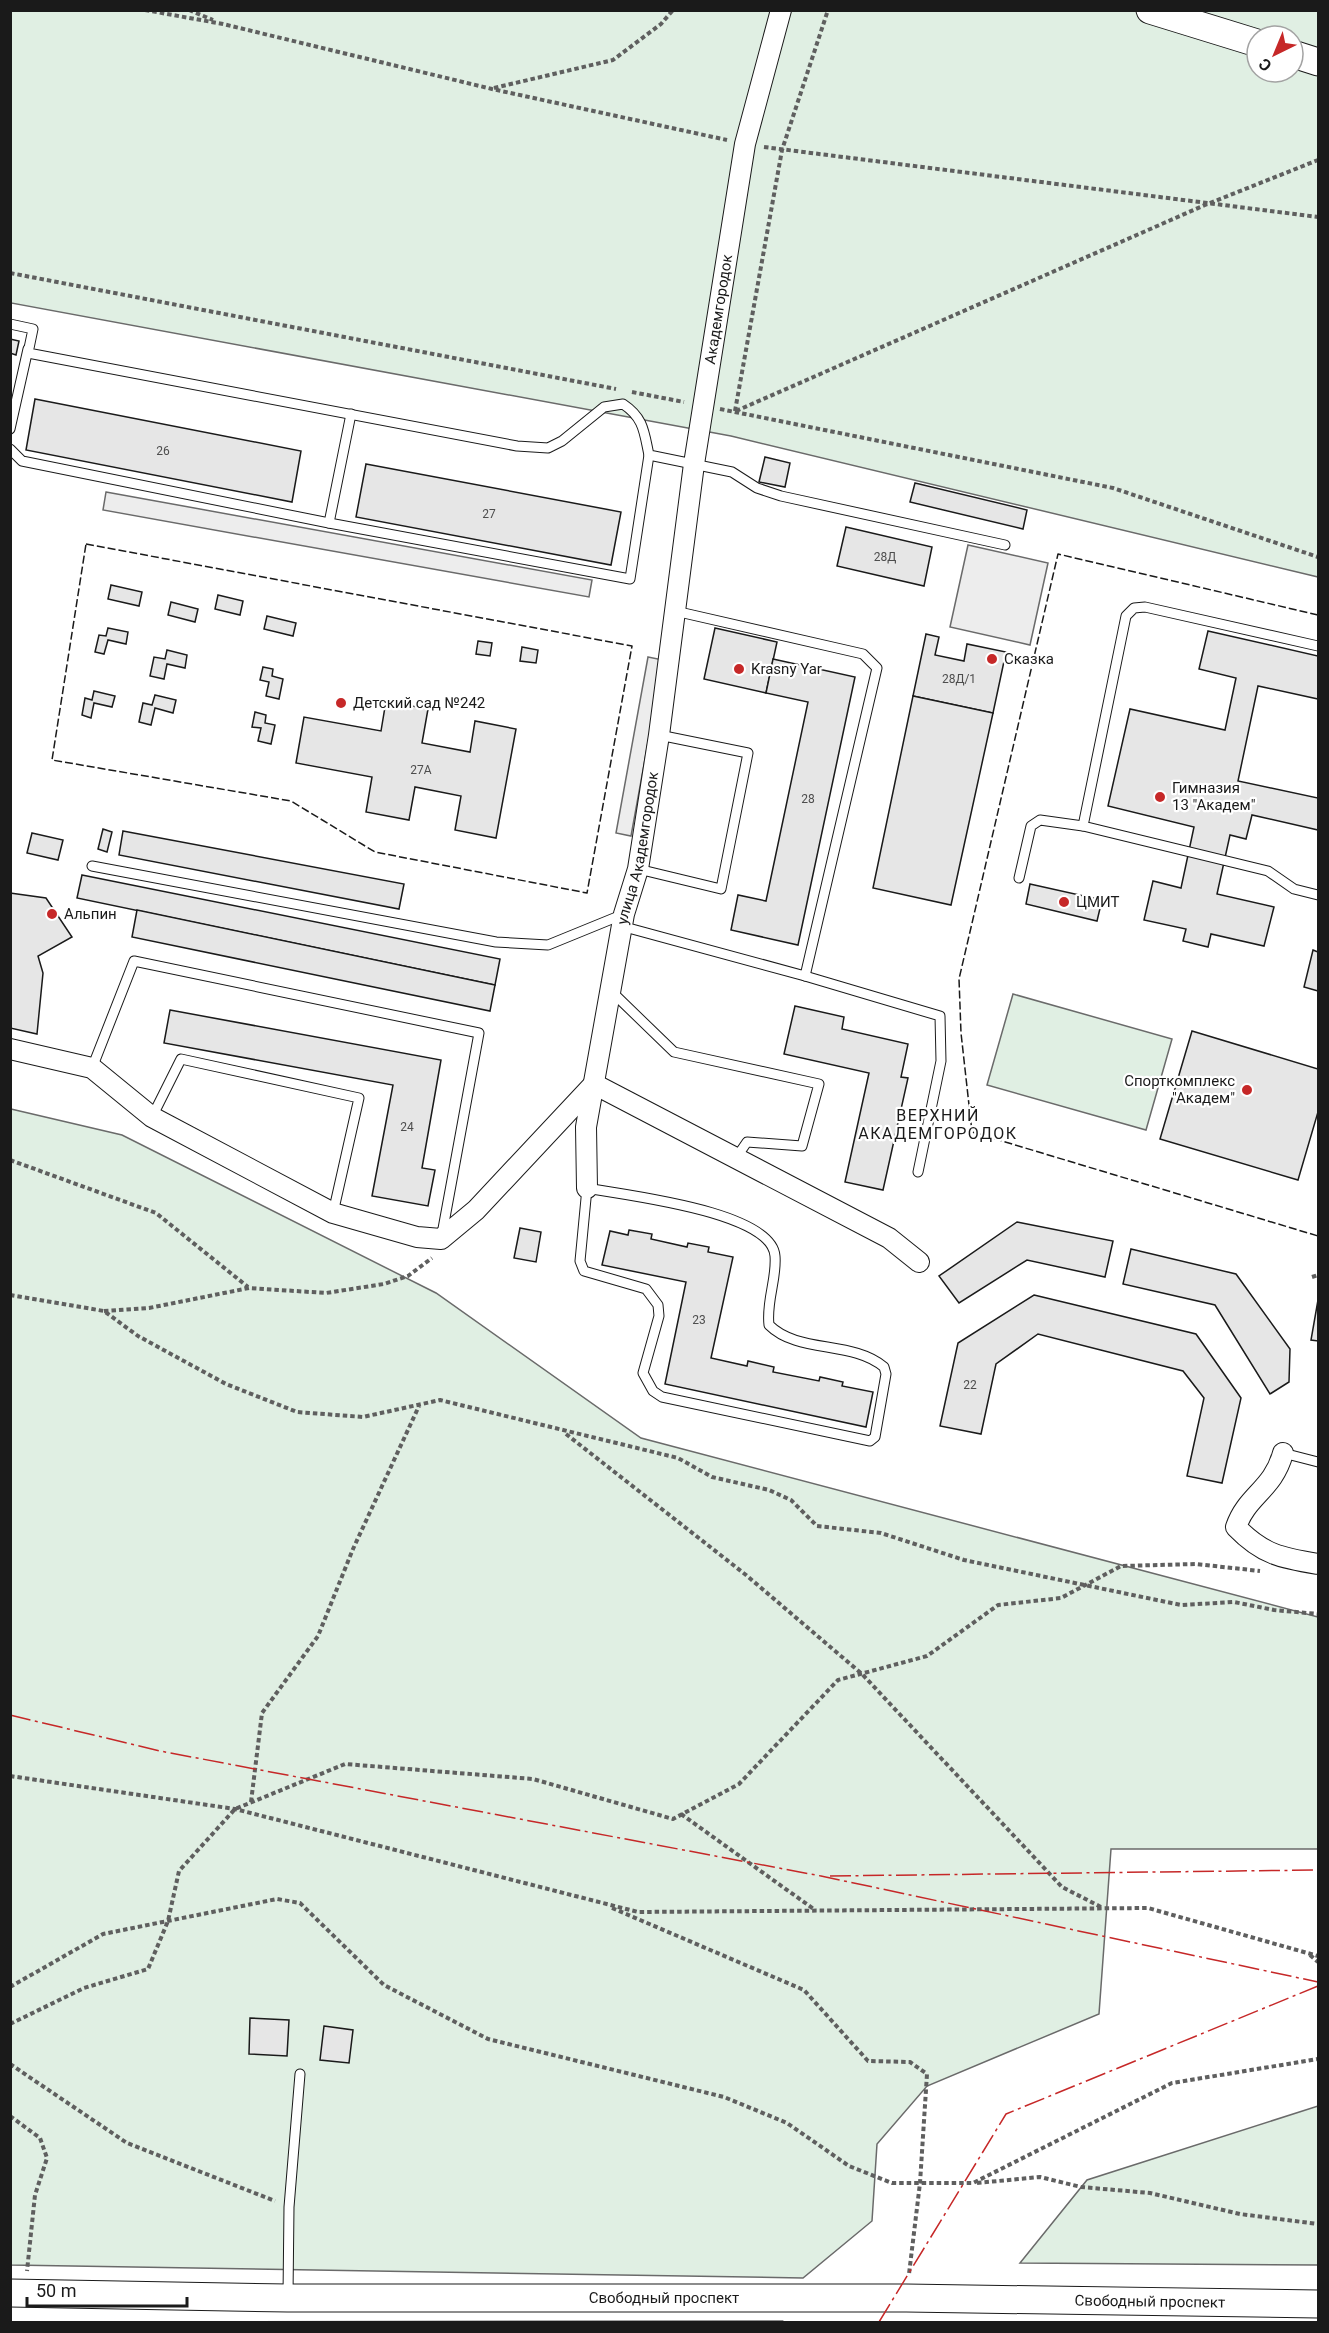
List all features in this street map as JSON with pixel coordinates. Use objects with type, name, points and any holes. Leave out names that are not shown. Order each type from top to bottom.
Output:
[{"type":"main road","points":[[1150,10],[1245,39]]},
{"type":"main road","name":"Свободный проспект","points":[[14,2293],[288,2298],[906,2298],[1318,2304]]},
{"type":"street","name":"Академгородок","points":[[675,612],[694,464],[746,144],[781,10]]},
{"type":"street","name":"улица Академгородок","points":[[587,1188],[586,1127],[622,920],[638,869],[675,612]]},
{"type":"street","points":[[10,1049],[92,1068],[152,1117],[333,1213],[417,1237],[441,1239],[476,1210],[594,1083],[889,1238],[919,1262]]},
{"type":"street","points":[[1283,1453],[1279,1469],[1262,1492],[1241,1513],[1236,1527],[1252,1544],[1267,1553],[1318,1564]]},
{"type":"lane","points":[[10,324],[33,329],[10,429]]},
{"type":"lane","points":[[10,449],[22,460],[329,523],[630,579],[649,455],[644,429],[636,412],[623,404],[604,407],[562,441],[548,448],[537,448],[28,353]]},
{"type":"lane","points":[[329,523],[351,414]]},
{"type":"lane","points":[[649,455],[732,472],[757,488],[781,496],[1005,545]]},
{"type":"lane","points":[[1083,826],[1126,616],[1134,608],[1145,607],[1318,646]]},
{"type":"lane","points":[[675,612],[863,654],[877,668],[805,976]]},
{"type":"lane","points":[[638,869],[721,889],[748,753],[659,735]]},
{"type":"lane","points":[[1019,878],[1031,826],[1040,819],[1083,826],[1268,871],[1294,889],[1318,895]]},
{"type":"lane","points":[[92,866],[496,942],[548,945],[622,920],[940,1016],[941,1061],[918,1172]]},
{"type":"lane","points":[[92,1068],[134,961],[479,1033],[441,1239]]},
{"type":"lane","points":[[610,990],[674,1052],[819,1084],[802,1146],[747,1142],[736,1158]]},
{"type":"lane","points":[[152,1117],[181,1059],[359,1098],[333,1213]]},
{"type":"lane","points":[[587,1188],[720,1214],[747,1224],[761,1235],[770,1244],[775,1255],[768,1311],[769,1324],[786,1336],[863,1354],[884,1367],[886,1374],[875,1437],[870,1441],[662,1397],[653,1391],[643,1373],[659,1316],[658,1305],[646,1289],[584,1271],[580,1261],[587,1188]]},
{"type":"lane","points":[[1283,1453],[1318,1462]]},
{"type":"lane","points":[[288,2298],[289,2207],[300,2074]]},
{"type":"path","points":[[145,10],[222,24],[492,89],[746,144],[1205,205],[1318,217]]},
{"type":"path","points":[[189,10],[222,24]]},
{"type":"path","points":[[492,89],[613,60],[661,24],[673,10]]},
{"type":"path","points":[[735,412],[782,150],[828,10]]},
{"type":"path","points":[[735,412],[1205,205],[1318,160]]},
{"type":"path","points":[[10,273],[703,405],[1113,488],[1318,557]]},
{"type":"path","points":[[10,1160],[156,1213],[249,1288]]},
{"type":"path","points":[[10,1295],[104,1311],[149,1308],[249,1288],[326,1293],[384,1284],[408,1276],[434,1257],[441,1239]]},
{"type":"path","points":[[1312,1277],[1318,1275]]},
{"type":"path","points":[[104,1311],[138,1336],[226,1384],[297,1412],[363,1417],[440,1400],[563,1432],[678,1458],[712,1477],[769,1490],[791,1500],[817,1526],[881,1533],[964,1560],[1181,1605],[1233,1602],[1274,1610],[1318,1614]]},
{"type":"path","points":[[251,1803],[262,1713],[318,1636],[353,1549],[419,1405]]},
{"type":"path","points":[[563,1432],[747,1575],[862,1674],[1062,1887],[1104,1908]]},
{"type":"path","points":[[10,2024],[84,1988],[148,1969],[168,1921],[179,1871],[235,1809],[345,1764],[533,1779],[673,1819],[739,1784],[838,1680],[927,1656],[998,1605],[1061,1598],[1121,1566],[1196,1564],[1262,1571]]},
{"type":"path","points":[[10,1776],[235,1809],[638,1912],[1148,1908],[1318,1956]]},
{"type":"path","points":[[681,1814],[817,1911]]},
{"type":"path","points":[[10,1987],[103,1934],[277,1899],[300,1903],[384,1984],[488,2039],[724,2097],[788,2123],[849,2166],[892,2183],[973,2183],[1040,2177],[1081,2187],[1150,2193],[1240,2214],[1318,2224]]},
{"type":"path","points":[[602,1903],[804,1990],[868,2061],[910,2062],[927,2074],[920,2183],[906,2298]]},
{"type":"path","points":[[1310,1954],[1318,1962]]},
{"type":"path","points":[[973,2183],[1172,2084],[1318,2059]]},
{"type":"path","points":[[10,2064],[127,2142],[289,2207]]},
{"type":"path","points":[[10,2116],[40,2138],[47,2158],[35,2195],[27,2271],[14,2293]]},
{"type":"green space","points":[[10,11],[1318,11],[1318,577],[731,436],[11,303]]},
{"type":"green space","points":[[1013,994],[1172,1039],[1146,1130],[987,1085]]},
{"type":"green space","points":[[11,1109],[122,1135],[436,1293],[641,1438],[1318,1617],[1318,1849],[1111,1849],[1099,2014],[927,2086],[877,2144],[872,2221],[803,2278],[11,2265]]},
{"type":"green space","points":[[1318,2106],[1318,2265],[1020,2263],[1087,2180]]},
{"type":"green space","points":[[782,2321],[781,2322],[39,2322]]},
{"type":"shaded area","points":[[106,492],[592,580],[589,597],[103,510]]},
{"type":"shaded area","points":[[968,545],[1048,563],[1030,645],[950,627]]},
{"type":"shaded area","points":[[648,657],[663,660],[631,836],[616,833]]},
{"type":"building","points":[[10,339],[19,341],[16,355],[10,353]]},
{"type":"building","points":[[35,399],[301,451],[292,502],[26,450]]},
{"type":"building","points":[[765,457],[790,463],[785,487],[759,482]]},
{"type":"building","points":[[366,464],[621,512],[611,565],[356,517]]},
{"type":"building","points":[[915,483],[1027,510],[1023,529],[910,502]]},
{"type":"building","points":[[846,527],[932,547],[924,586],[837,566]]},
{"type":"building","points":[[111,585],[142,592],[139,606],[108,599]]},
{"type":"building","points":[[218,595],[243,601],[240,615],[215,609]]},
{"type":"building","points":[[171,602],[198,609],[195,622],[168,615]]},
{"type":"building","points":[[267,616],[296,623],[293,636],[264,629]]},
{"type":"building","points":[[108,628],[128,632],[126,644],[108,640],[104,654],[95,652],[99,635],[106,636]]},
{"type":"building","name":"Krasny Yar","points":[[715,628],[777,642],[766,693],[704,679]]},
{"type":"building","points":[[1208,631],[1318,656],[1318,699],[1258,686],[1238,781],[1318,798],[1318,830],[1252,815],[1246,839],[1230,835],[1217,894],[1274,907],[1264,946],[1211,934],[1208,947],[1183,941],[1186,929],[1144,920],[1153,881],[1181,888],[1194,827],[1108,806],[1130,709],[1225,730],[1236,678],[1199,669]]},
{"type":"building","points":[[926,634],[939,637],[935,655],[964,661],[967,644],[1006,652],[993,713],[913,696]]},
{"type":"building","points":[[478,641],[492,643],[490,656],[476,654]]},
{"type":"building","points":[[522,647],[538,650],[536,663],[520,661]]},
{"type":"building","points":[[167,650],[187,655],[185,668],[167,664],[164,679],[150,676],[154,657],[165,659]]},
{"type":"building","points":[[773,659],[855,677],[798,945],[731,930],[738,895],[766,901],[808,702],[766,693]]},
{"type":"building","points":[[263,667],[273,669],[272,676],[283,679],[279,699],[266,696],[269,682],[260,680]]},
{"type":"building","points":[[94,691],[115,696],[112,707],[94,703],[91,718],[82,715],[85,698],[92,700]]},
{"type":"building","points":[[155,695],[176,700],[173,713],[155,708],[151,725],[139,722],[143,703],[152,705]]},
{"type":"building","points":[[913,696],[993,713],[951,905],[873,888]]},
{"type":"building","points":[[386,701],[428,709],[422,743],[470,752],[475,721],[516,729],[496,838],[455,830],[461,796],[415,787],[409,820],[366,812],[372,777],[296,763],[304,717],[381,731]]},
{"type":"building","points":[[255,712],[266,715],[265,723],[275,725],[271,744],[258,741],[261,728],[252,727]]},
{"type":"building","points":[[103,829],[112,832],[107,852],[98,849]]},
{"type":"building","points":[[123,831],[404,884],[399,909],[119,855]]},
{"type":"building","points":[[32,833],[63,840],[58,860],[27,853]]},
{"type":"building","points":[[82,875],[500,959],[495,985],[77,898]]},
{"type":"building","name":"ЦМИТ","points":[[1030,884],[1102,900],[1097,921],[1026,904]]},
{"type":"building","points":[[10,893],[46,898],[72,937],[38,956],[43,973],[37,1034],[10,1028]]},
{"type":"building","points":[[137,910],[495,985],[490,1011],[132,937]]},
{"type":"building","points":[[1313,950],[1318,952],[1318,991],[1304,987]]},
{"type":"building","points":[[795,1006],[844,1017],[842,1029],[908,1044],[901,1077],[908,1078],[883,1190],[845,1182],[869,1073],[784,1054]]},
{"type":"building","points":[[170,1010],[441,1060],[422,1168],[435,1170],[428,1206],[372,1196],[393,1085],[164,1043]]},
{"type":"building","name":"Спорткомплекс \"Академ\"","points":[[1192,1031],[1318,1069],[1318,1112],[1298,1180],[1160,1139]]},
{"type":"building","points":[[1017,1222],[1113,1241],[1105,1277],[1027,1260],[959,1303],[939,1276]]},
{"type":"building","points":[[520,1228],[541,1232],[536,1262],[514,1258]]},
{"type":"building","points":[[629,1230],[652,1234],[651,1239],[687,1247],[688,1243],[709,1247],[708,1252],[733,1257],[711,1358],[747,1366],[748,1361],[774,1367],[773,1372],[819,1381],[820,1377],[843,1382],[842,1386],[873,1392],[866,1427],[665,1384],[686,1282],[602,1265],[610,1231],[628,1235]]},
{"type":"building","points":[[1131,1249],[1236,1274],[1290,1349],[1289,1382],[1270,1394],[1215,1305],[1123,1284]]},
{"type":"building","points":[[1034,1295],[1196,1334],[1241,1398],[1222,1483],[1187,1476],[1204,1398],[1183,1371],[1038,1334],[996,1364],[981,1434],[940,1426],[958,1343]]},
{"type":"building","points":[[1318,1300],[1318,1341],[1311,1340]]},
{"type":"building","points":[[250,2018],[289,2020],[287,2056],[249,2054]]},
{"type":"building","points":[[324,2026],[353,2030],[349,2063],[320,2060]]},
{"type":"fence","points":[[86,544],[632,646],[587,893],[375,852],[291,801],[52,760],[86,544]]},
{"type":"fence","points":[[1318,615],[1058,554],[959,979],[961,1033],[972,1132],[1318,1236]]},
{"type":"power","points":[[10,1715],[160,1751],[821,1876],[1318,1982]]},
{"type":"power","points":[[830,1876],[1318,1870]]},
{"type":"power","points":[[879,2322],[1006,2114],[1318,1986]]},
{"type":"place","name":"Сказка","points":[[992,659]]},
{"type":"place","name":"Krasny Yar","points":[[739,669]]},
{"type":"place","name":"Детский сад №242","points":[[341,703]]},
{"type":"place","name":"Гимназия 13 \"Академ\"","points":[[1160,797]]},
{"type":"place","name":"ЦМИТ","points":[[1064,902]]},
{"type":"place","name":"Альпин","points":[[52,914]]},
{"type":"place","name":"Спорткомплекс \"Академ\"","points":[[1247,1090]]},
{"type":"district","name":"ВЕРХНИЙ АКАДЕМГОРОДОК","points":[[938,1124]]}]
